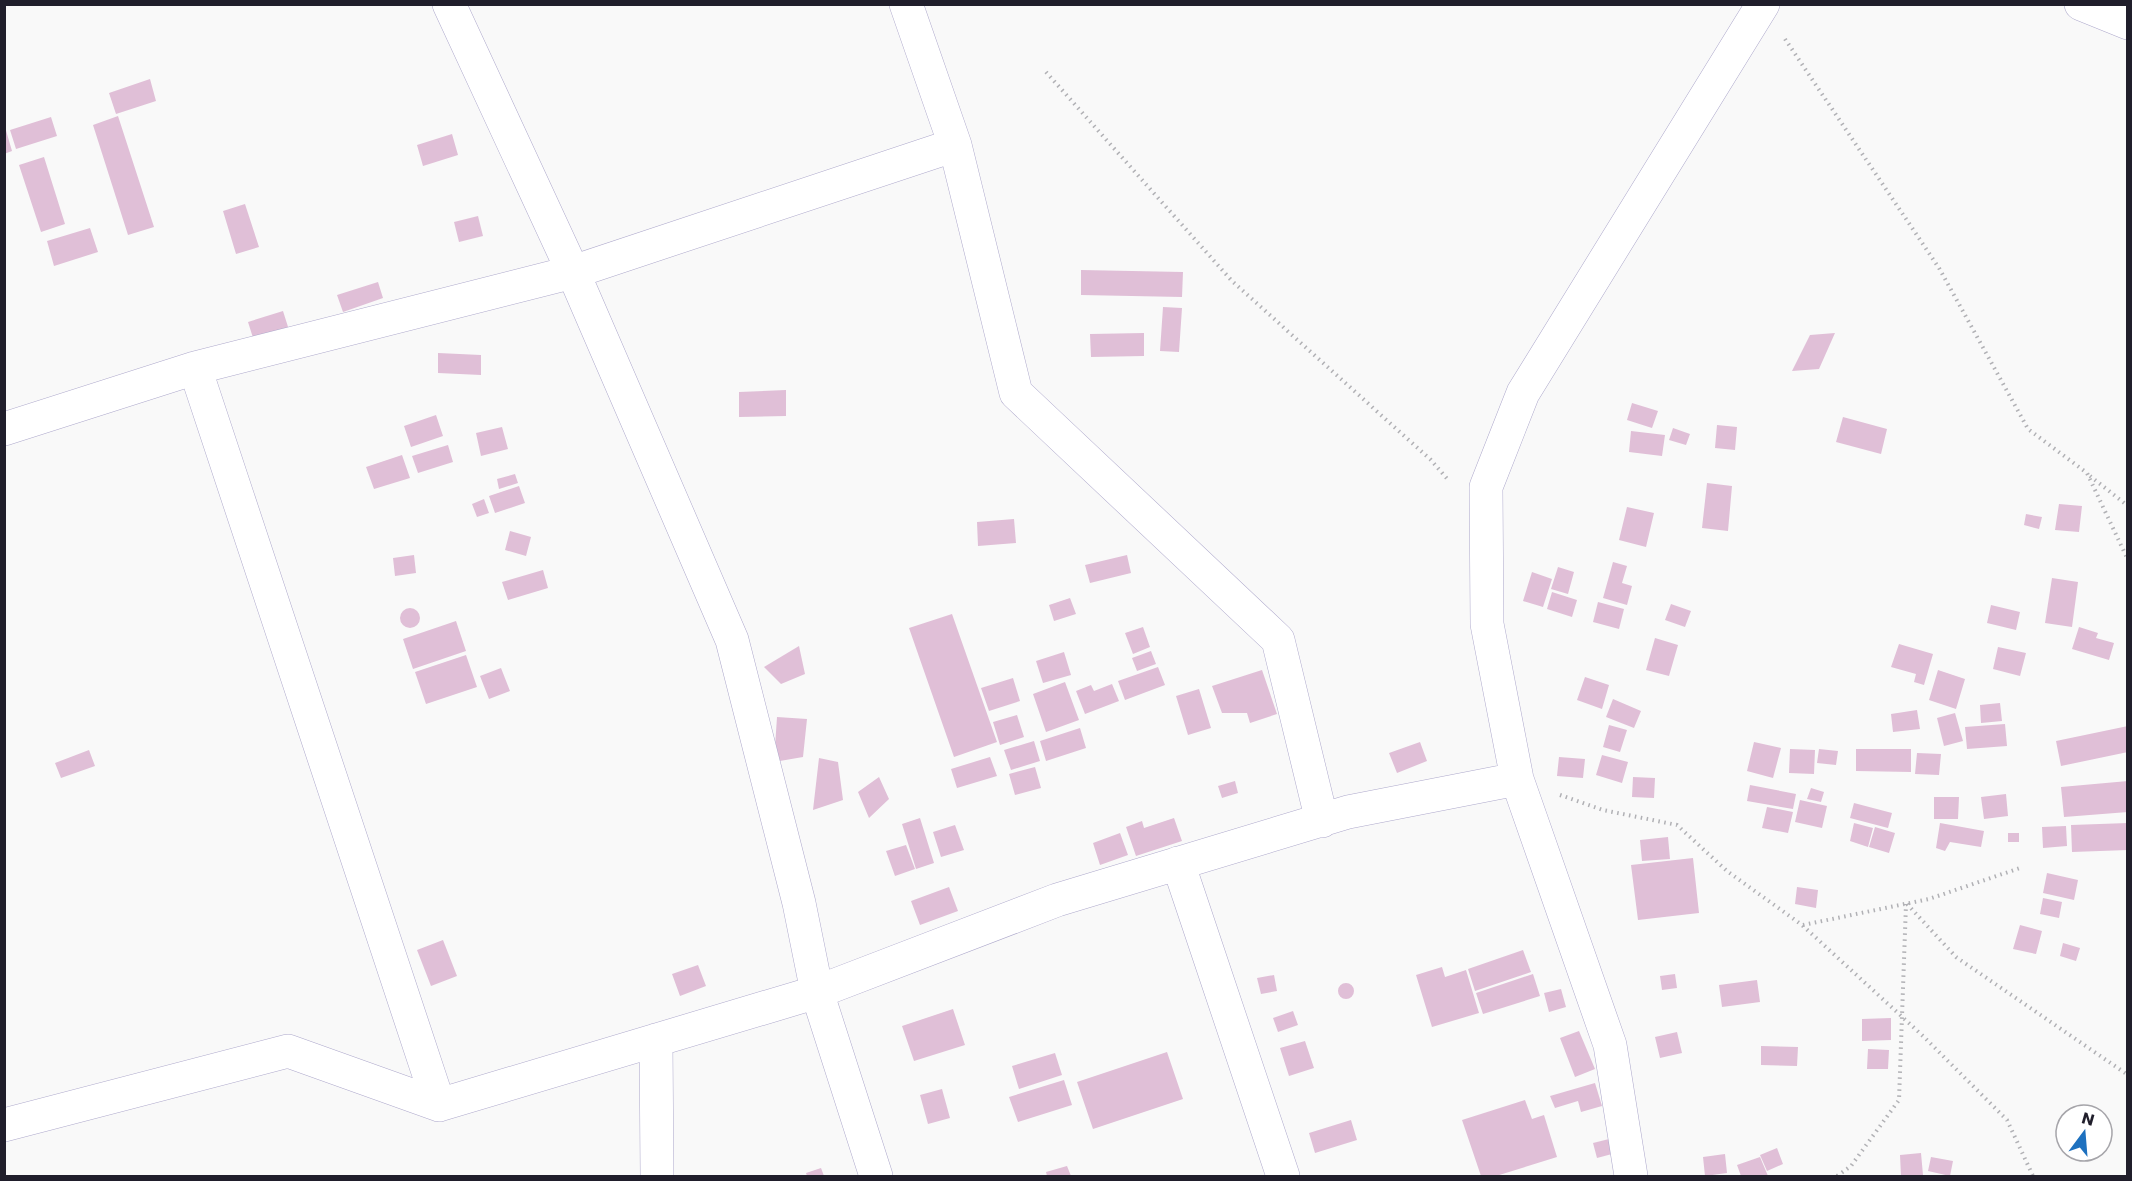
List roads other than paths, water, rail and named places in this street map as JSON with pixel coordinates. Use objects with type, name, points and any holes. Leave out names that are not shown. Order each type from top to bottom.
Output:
[{"type":"street","points":[[449,4],[573,272],[732,640],[800,903],[817,992],[876,1176]]},
{"type":"street","points":[[906,4],[955,145],[1016,393],[1278,640],[1322,820]]},
{"type":"street","points":[[2081,4],[2127,23]]},
{"type":"street","points":[[1631,1176],[1610,1045],[1517,779],[1487,624],[1485,487],[1523,393],[1763,5]]},
{"type":"street","points":[[4,429],[195,368],[573,272],[955,145]]},
{"type":"street","points":[[195,368],[439,1106]]},
{"type":"street","points":[[4,1125],[288,1051],[439,1106],[817,992],[1057,900],[1178,863],[1348,812],[1517,779]]},
{"type":"street","points":[[1178,863],[1283,1176]]},
{"type":"street","points":[[656,1040],[657,1176]]}]
